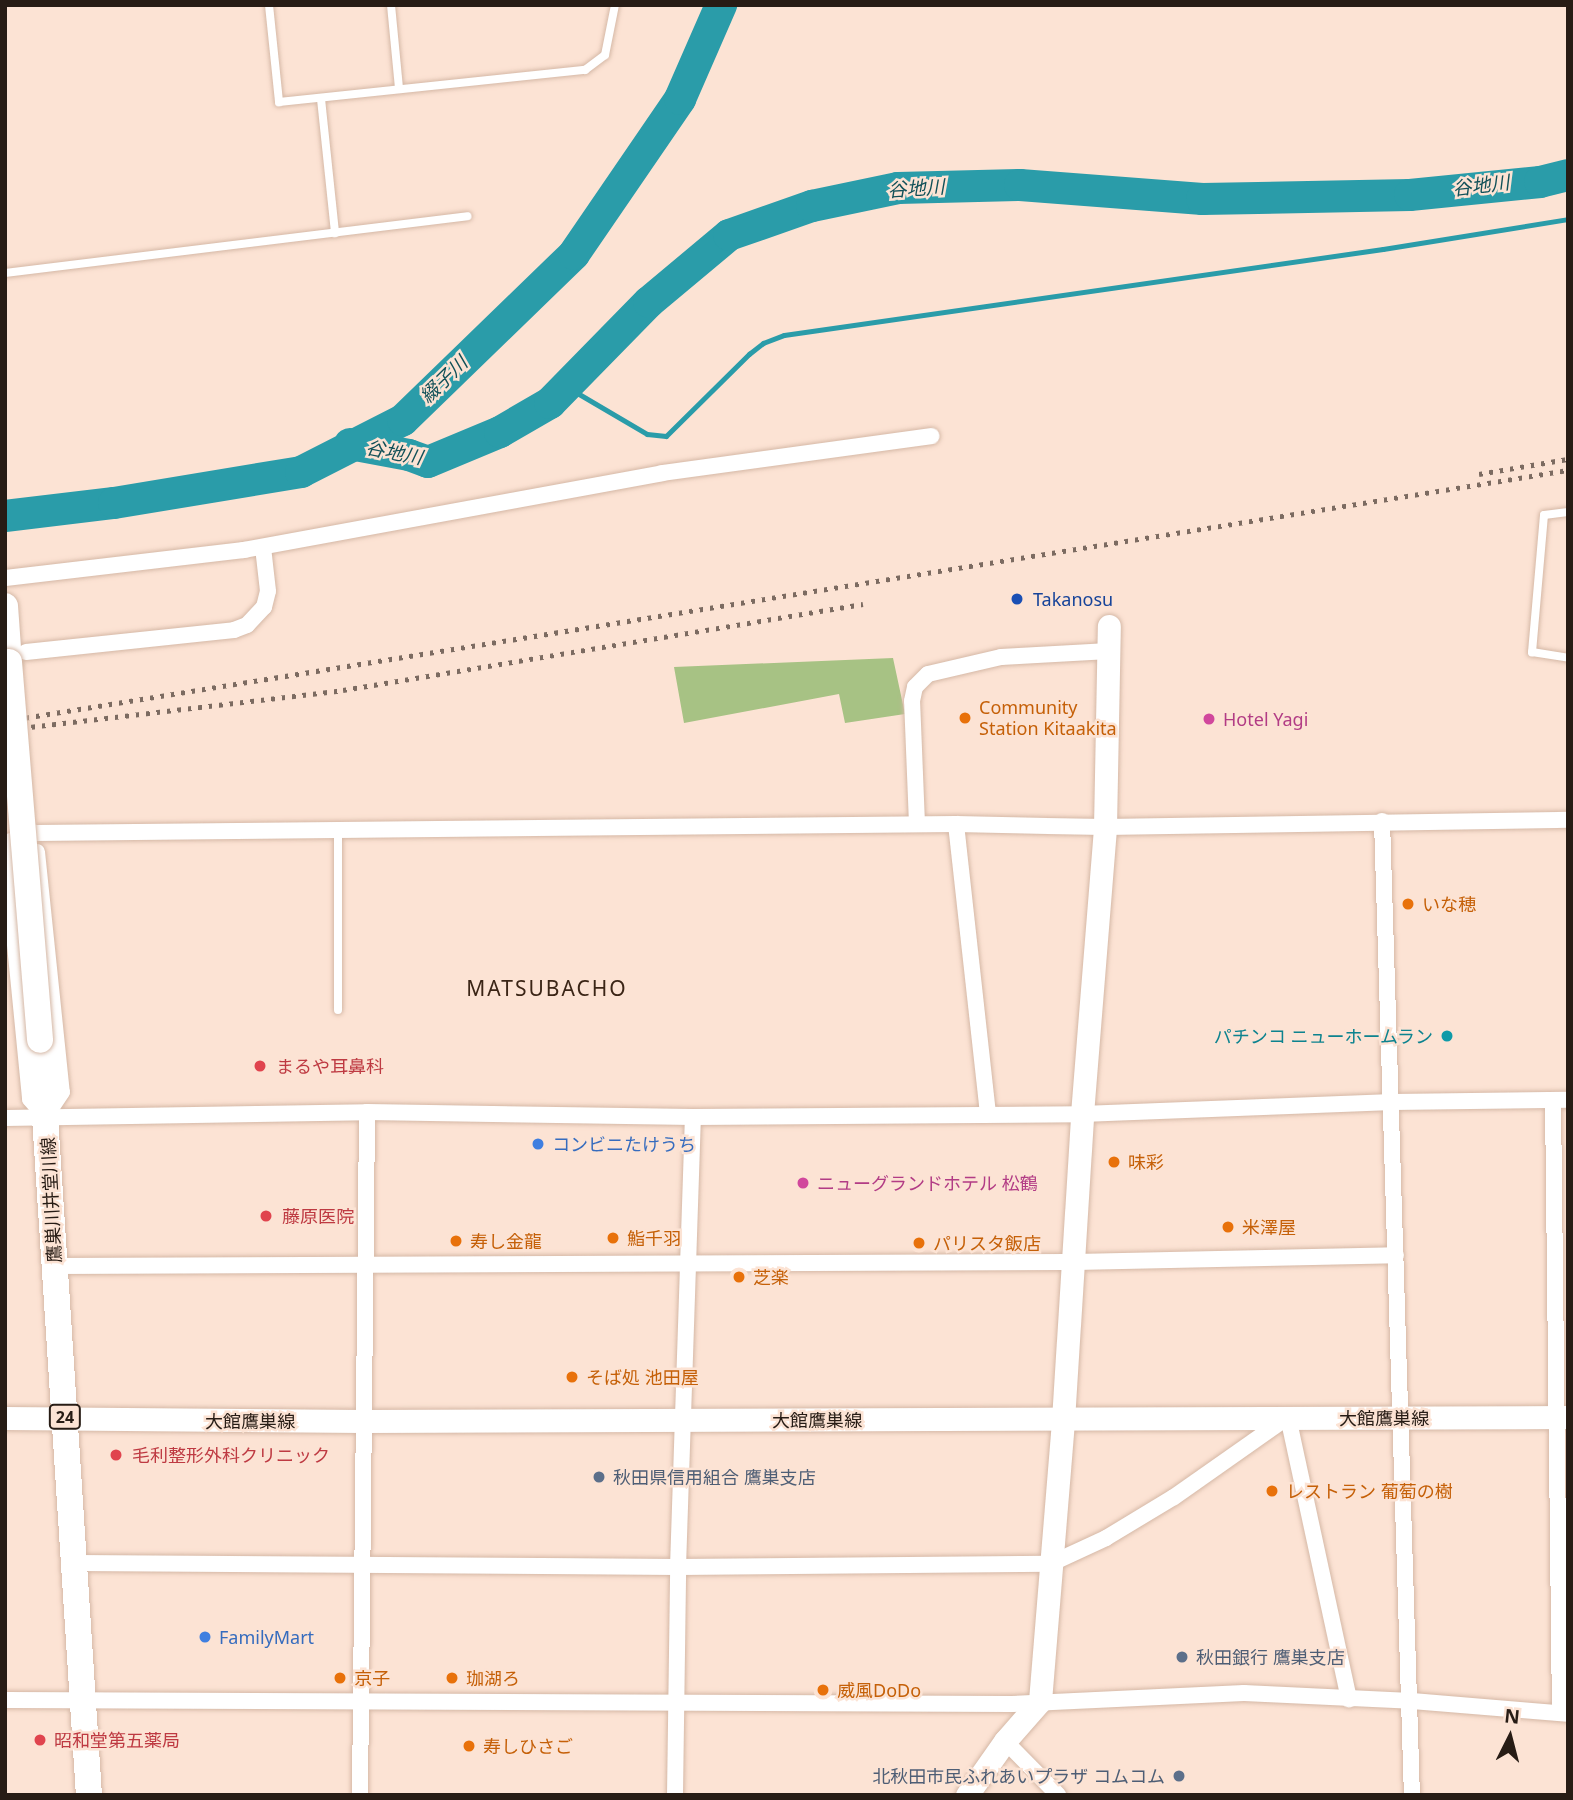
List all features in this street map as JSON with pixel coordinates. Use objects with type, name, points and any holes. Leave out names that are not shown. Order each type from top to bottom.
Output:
[{"type":"main road","name":"鷹巣川井堂川線","points":[[5,606],[18,657],[89,1795]]},
{"type":"main road","points":[[967,1795],[1004,1741],[1040,1701],[1075,1262],[1082,1114],[1105,827],[1109,626]]},
{"type":"main road","name":"大館鷹巣線","points":[[5,1418],[362,1421],[1563,1417]]},
{"type":"street","points":[[5,578],[263,547],[662,473],[931,436]]},
{"type":"street","points":[[18,657],[234,630],[247,625],[264,607],[266,599],[263,547]]},
{"type":"street","points":[[917,824],[912,701],[915,687],[928,674],[1001,657],[1109,651]]},
{"type":"street","points":[[46,1116],[30,1099],[5,843],[35,833],[917,824],[1105,827],[1568,820]]},
{"type":"street","points":[[1382,821],[1403,1418],[1412,1795]]},
{"type":"street","points":[[956,824],[988,1114]]},
{"type":"street","points":[[35,833],[62,1092],[46,1116]]},
{"type":"street","points":[[5,1118],[367,1112],[693,1117],[1082,1114],[1393,1102],[1561,1100],[1564,1714],[1411,1702],[1232,1693],[1012,1704],[5,1700]]},
{"type":"street","points":[[360,1795],[360,1564],[367,1112]]},
{"type":"street","points":[[676,1795],[678,1567],[693,1117]]},
{"type":"street","points":[[54,1266],[1075,1262],[1396,1255]]},
{"type":"street","points":[[76,1563],[678,1567],[1050,1564],[1106,1538],[1174,1497],[1288,1417],[1349,1699]]},
{"type":"street","points":[[1004,1741],[1058,1795]]},
{"type":"lane","points":[[269,5],[279,102],[585,70],[605,55],[615,5]]},
{"type":"lane","points":[[391,5],[399,88]]},
{"type":"lane","points":[[321,99],[335,233]]},
{"type":"lane","points":[[5,273],[468,216]]},
{"type":"lane","points":[[1568,512],[1544,515],[1532,652],[1568,658]]},
{"type":"lane","points":[[338,831],[338,1010]]},
{"type":"green space","points":[[893,658],[905,714],[845,723],[839,694],[684,723],[674,667]]},
{"type":"waterway","name":"綴子川","points":[[5,516],[114,503],[301,472],[403,420],[574,254],[680,99],[721,5]]},
{"type":"waterway","name":"谷地川","points":[[350,444],[409,455],[428,462],[500,432],[550,403],[649,302],[729,235],[812,206],[898,188],[1020,185],[1202,199],[1410,195],[1540,182],[1568,175]]},
{"type":"waterway","points":[[567,387],[647,434],[666,436],[749,354],[763,343],[784,335],[1383,249],[1568,219]]},
{"type":"railway","points":[[1479,474],[1568,459]]},
{"type":"railway","points":[[5,721],[1568,470]]},
{"type":"railway","points":[[21,728],[343,690],[863,604]]},
{"type":"place","name":"Takanosu","points":[[1017,599]]},
{"type":"place","name":"Community Station Kitaakita","points":[[965,718]]},
{"type":"place","name":"Hotel Yagi","points":[[1209,719]]},
{"type":"place","name":"いな穂","points":[[1408,904]]},
{"type":"place","name":"パチンコ ニューホームラン","points":[[1447,1036]]},
{"type":"place","name":"まるや耳鼻科","points":[[260,1066]]},
{"type":"place","name":"コンビニたけうち","points":[[538,1144]]},
{"type":"place","name":"味彩","points":[[1114,1162]]},
{"type":"place","name":"ニューグランドホテル 松鶴","points":[[803,1183]]},
{"type":"place","name":"藤原医院","points":[[266,1216]]},
{"type":"place","name":"米澤屋","points":[[1228,1227]]},
{"type":"place","name":"鮨千羽","points":[[613,1238]]},
{"type":"place","name":"寿し金龍","points":[[456,1241]]},
{"type":"place","name":"パリスタ飯店","points":[[919,1243]]},
{"type":"place","name":"芝楽","points":[[739,1277]]},
{"type":"place","name":"そば処 池田屋","points":[[572,1377]]},
{"type":"place","name":"毛利整形外科クリニック","points":[[116,1455]]},
{"type":"place","name":"秋田県信用組合 鷹巣支店","points":[[599,1477]]},
{"type":"place","name":"レストラン 葡萄の樹","points":[[1272,1491]]},
{"type":"place","name":"FamilyMart","points":[[205,1637]]},
{"type":"place","name":"秋田銀行 鷹巣支店","points":[[1182,1657]]},
{"type":"place","name":"京子","points":[[340,1678]]},
{"type":"place","name":"珈湖ろ","points":[[452,1678]]},
{"type":"place","name":"威風DoDo","points":[[823,1690]]},
{"type":"place","name":"昭和堂第五薬局","points":[[40,1740]]},
{"type":"place","name":"寿しひさご","points":[[469,1746]]},
{"type":"place","name":"北秋田市民ふれあいプラザ コムコム","points":[[1179,1776]]},
{"type":"district","name":"MATSUBACHO","points":[[547,988]]}]
